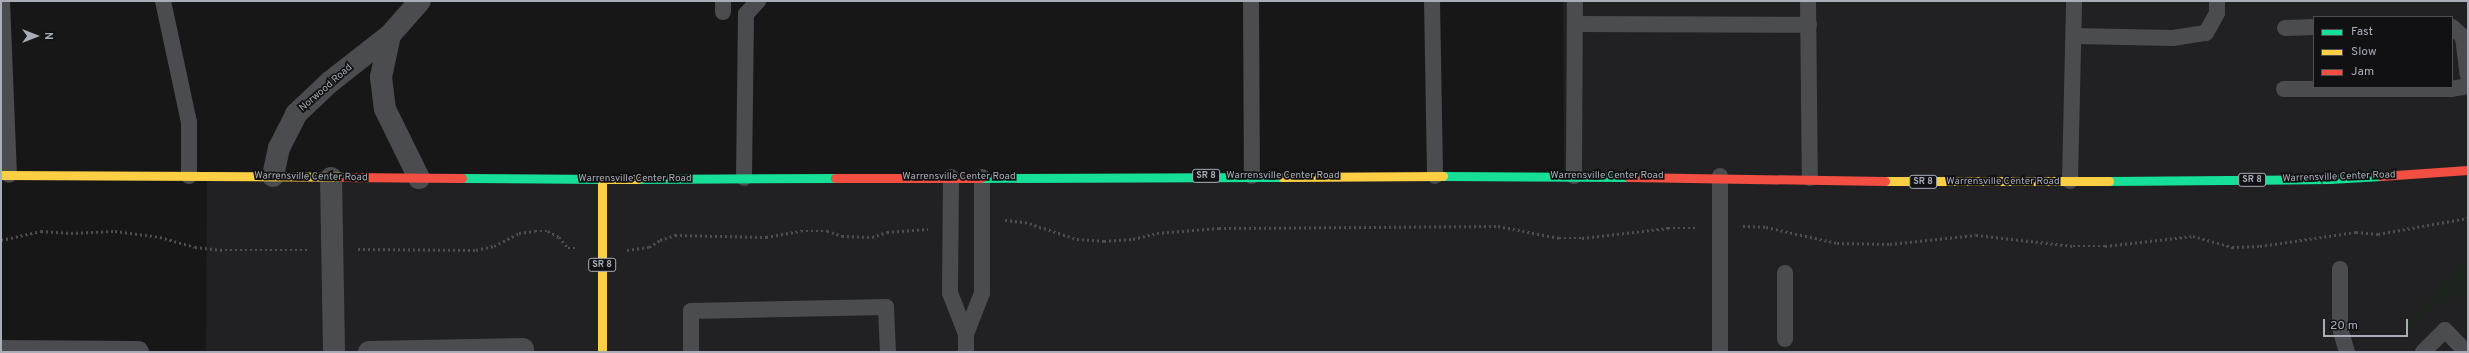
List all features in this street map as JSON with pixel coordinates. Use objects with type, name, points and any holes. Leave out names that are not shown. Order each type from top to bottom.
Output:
[{"type":"main road","name":"Warrensville Center Road","points":[[5,175],[602,179],[1252,176],[1720,176],[1934,182],[2330,179],[2468,170]]},
{"type":"main road","name":"SR 8","points":[[602,179],[602,352]]},
{"type":"street","name":"Norwood Road","points":[[273,176],[279,148],[296,114],[330,82],[390,35],[420,1]]},
{"type":"street","name":"Norwood Road","points":[[390,35],[381,77],[385,109],[419,178]]},
{"type":"street","points":[[331,178],[334,352]]},
{"type":"street","points":[[369,352],[523,350]]},
{"type":"street","points":[[1,351],[138,352]]},
{"type":"lane","points":[[2,1],[5,175]]},
{"type":"lane","points":[[163,1],[189,122],[189,176]]},
{"type":"lane","points":[[744,178],[746,14],[758,1]]},
{"type":"lane","points":[[1251,1],[1252,176]]},
{"type":"lane","points":[[1432,1],[1435,176]]},
{"type":"lane","points":[[1574,176],[1575,1]]},
{"type":"lane","points":[[1808,1],[1810,178]]},
{"type":"lane","points":[[2070,181],[2074,1]]},
{"type":"lane","points":[[2074,36],[2173,38],[2206,33],[2216,13],[2217,1]]},
{"type":"lane","points":[[1575,24],[1809,25]]},
{"type":"lane","points":[[2285,28],[2313,27]]},
{"type":"lane","points":[[2453,28],[2463,37],[2468,75]]},
{"type":"lane","points":[[2284,89],[2451,89],[2468,86]]},
{"type":"lane","points":[[1720,176],[1720,352]]},
{"type":"lane","points":[[951,177],[950,293],[966,334]]},
{"type":"lane","points":[[966,352],[966,334],[982,293],[982,177]]},
{"type":"lane","points":[[2340,269],[2340,328],[2347,352]]},
{"type":"lane","points":[[1785,339],[1786,273]]},
{"type":"lane","points":[[691,352],[691,311],[886,307],[888,352]]},
{"type":"lane","points":[[2423,352],[2445,330],[2466,352]]},
{"type":"path","points":[[1752,226],[1837,243],[1890,244],[1976,235],[2073,246],[2105,246],[2192,236],[2232,247],[2260,246],[2295,239],[2356,232],[2378,234],[2468,218]]},
{"type":"path","points":[[1009,220],[1025,222],[1077,239],[1104,241],[1133,239],[1157,233],[1219,228],[1498,226],[1559,238],[1582,238],[1668,228],[1692,228]]},
{"type":"path","points":[[636,250],[649,247],[660,240],[675,235],[766,237],[801,231],[827,230],[842,236],[872,237],[887,232],[933,229]]},
{"type":"path","points":[[1,240],[41,231],[71,233],[116,230],[160,237],[195,247],[225,250],[301,250]]},
{"type":"path","points":[[366,249],[476,250],[494,246],[519,233],[535,230],[548,230],[559,237],[568,248]]},
{"type":"shaded area","points":[[1563,1],[2468,1],[2468,352],[206,352],[207,176],[1564,175]]},
{"type":"shaded area","points":[[2468,258],[2468,297],[2459,295],[2436,304],[2406,332],[2401,329]]},
{"type":"traffic: fast","points":[[1443,176],[1628,177]]},
{"type":"traffic: fast","points":[[2109,181],[2330,179],[2381,176]]},
{"type":"traffic: fast","points":[[981,178],[1282,177]]},
{"type":"traffic: fast","points":[[462,178],[602,179]]},
{"type":"traffic: fast","points":[[638,179],[835,178]]},
{"type":"traffic: slow","points":[[1,175],[341,177]]},
{"type":"traffic: slow","points":[[1282,177],[1443,176]]},
{"type":"traffic: slow","points":[[602,352],[602,179],[638,179]]},
{"type":"traffic: slow","points":[[1885,181],[2109,181]]},
{"type":"traffic: jam","points":[[2381,176],[2468,170]]},
{"type":"traffic: jam","points":[[341,177],[462,178]]},
{"type":"traffic: jam","points":[[1628,177],[1885,181]]},
{"type":"traffic: jam","points":[[835,178],[981,178]]}]
